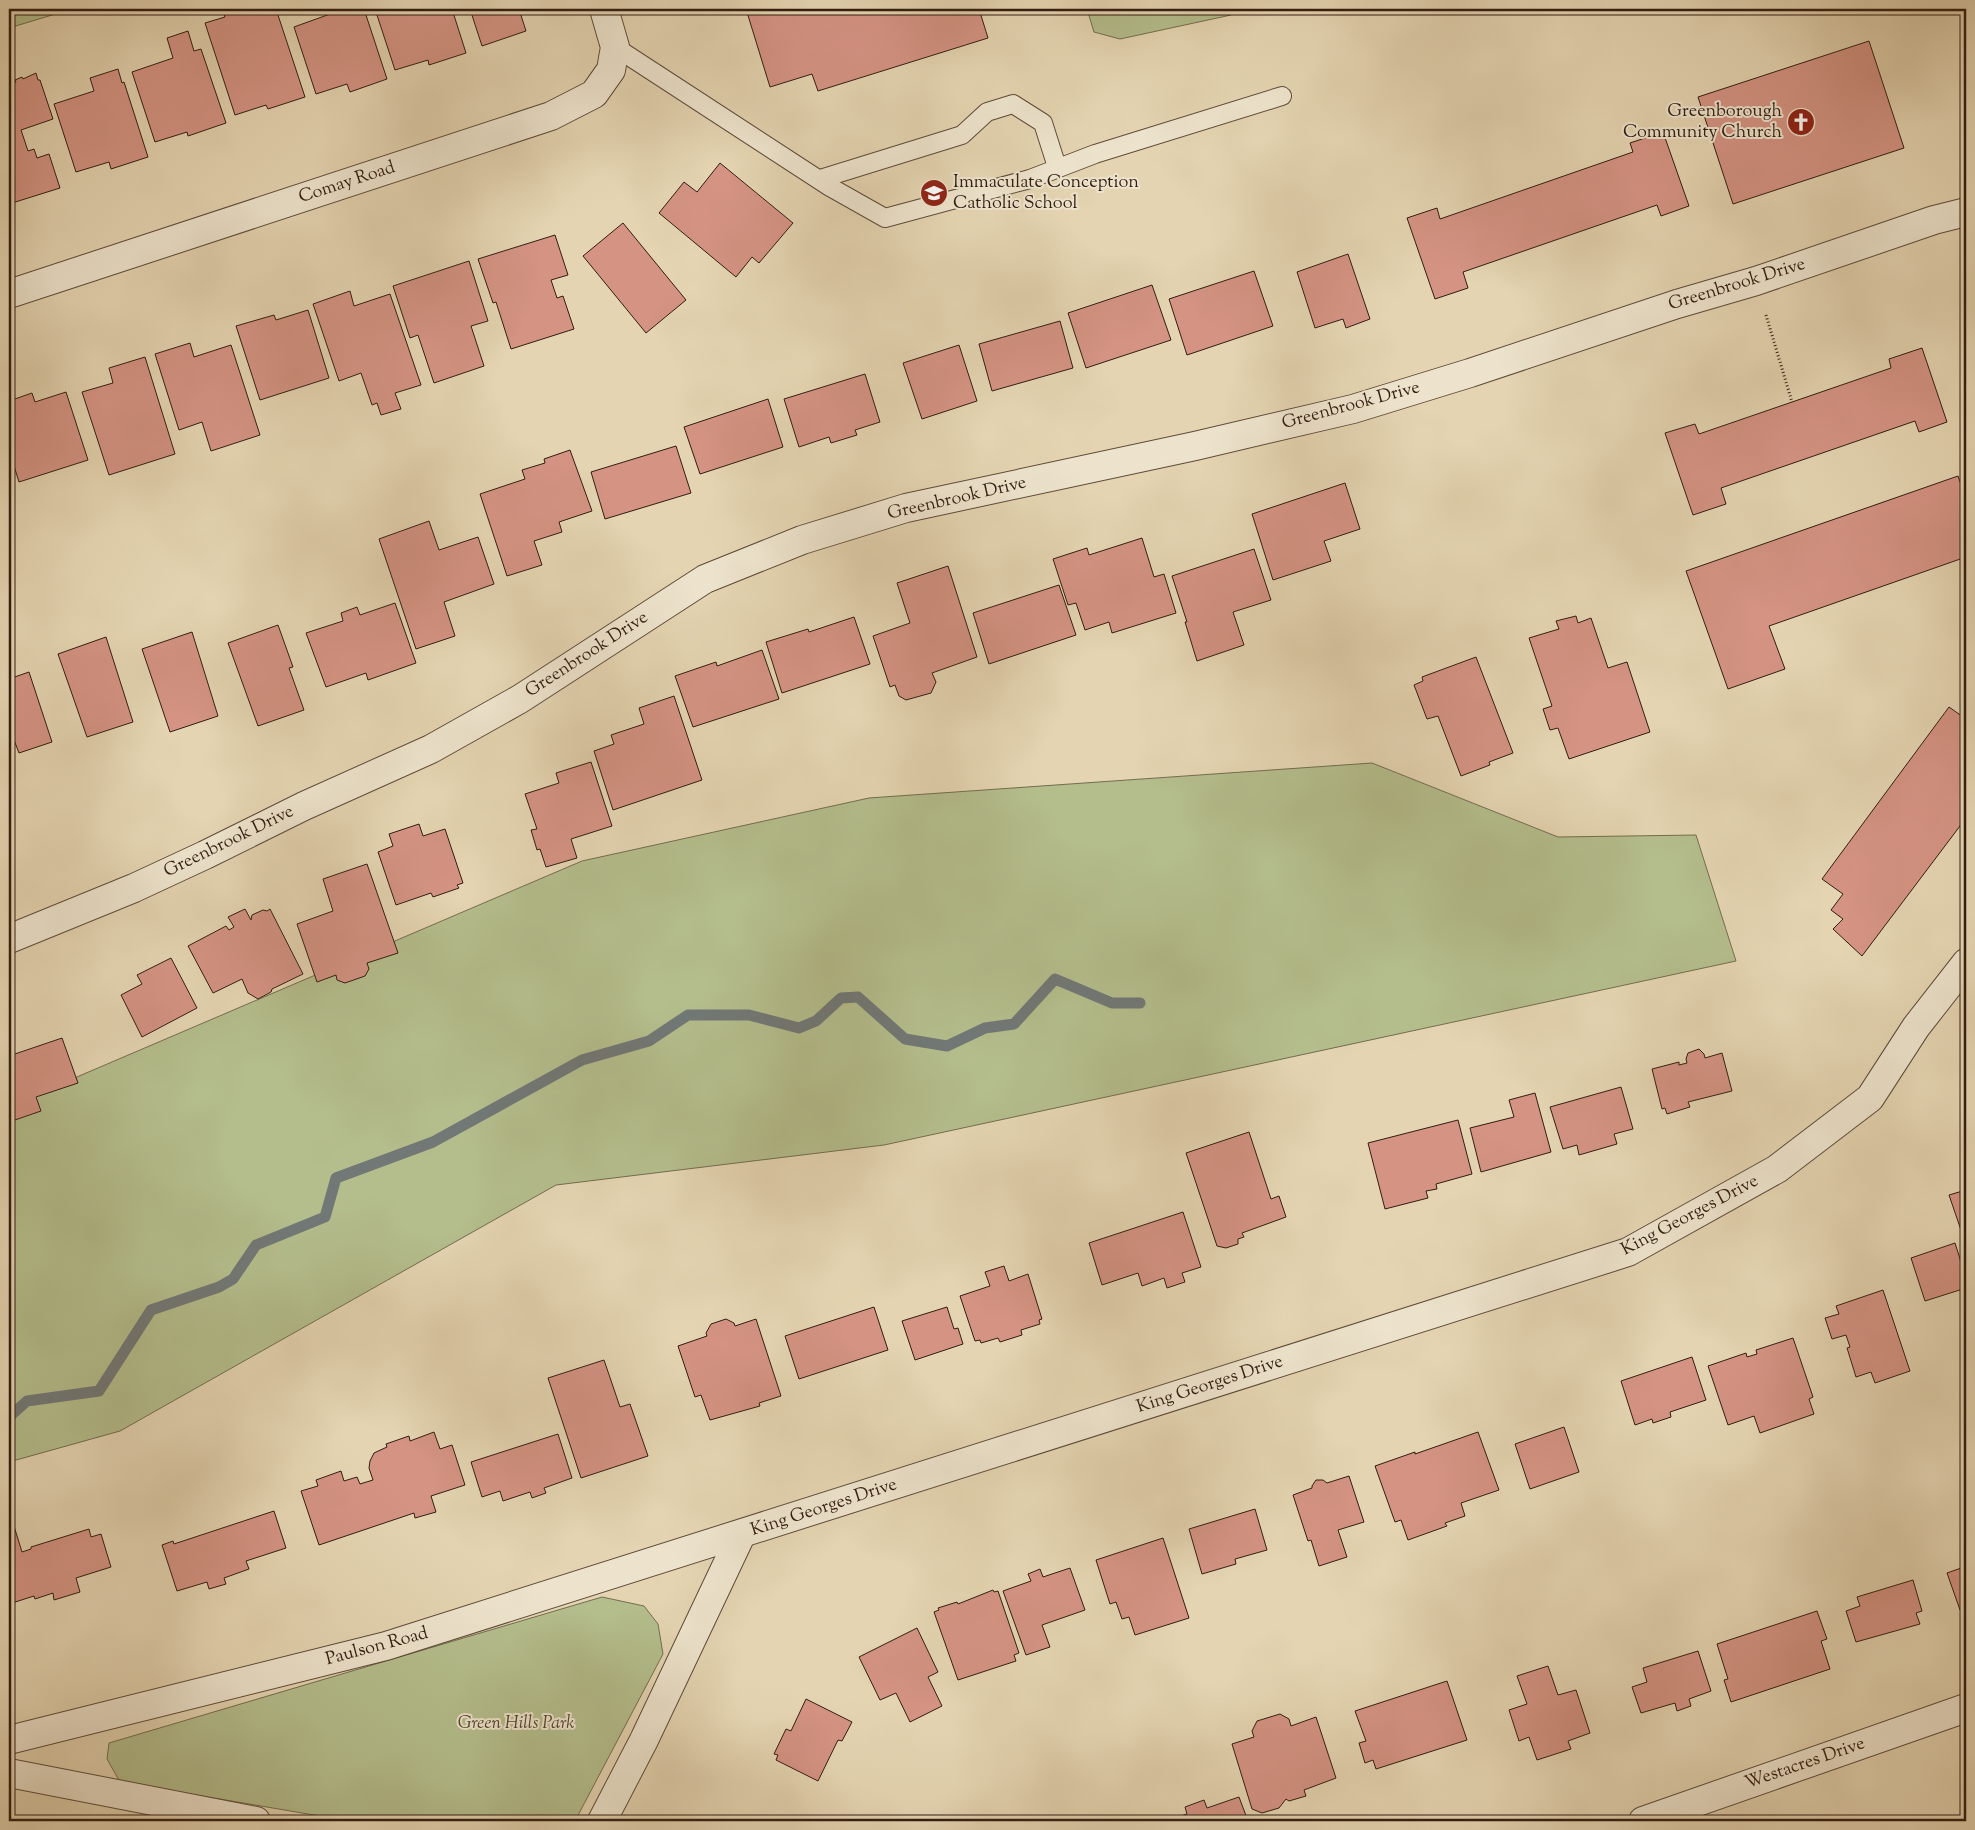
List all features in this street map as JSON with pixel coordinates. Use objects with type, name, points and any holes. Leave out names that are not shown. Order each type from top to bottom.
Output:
[{"type":"street","name":"Comay Road","points":[[9,294],[551,116],[594,94],[611,70],[615,47],[604,9]]},
{"type":"street","name":"Greenbrook Drive","points":[[9,939],[134,888],[304,806],[431,749],[520,699],[705,579],[802,540],[906,508],[1195,446],[1353,409],[1677,304],[1756,281],[1934,220],[1966,212]]},
{"type":"street","name":"King Georges Drive","points":[[602,1821],[644,1740],[741,1535],[1628,1252],[1777,1170],[1870,1098],[1916,1027],[1966,963]]},
{"type":"street","name":"King Georges Drive","points":[[1916,1027],[1966,994]]},
{"type":"street","name":"Paulson Road","points":[[9,1740],[386,1646],[741,1535]]},
{"type":"street","name":"Westacres Drive","points":[[1643,1821],[1966,1708]]},
{"type":"street","points":[[9,1773],[256,1821]]},
{"type":"lane","points":[[615,47],[830,187],[885,218],[1030,179],[1057,167],[1282,96]]},
{"type":"lane","points":[[820,179],[962,135],[987,112],[1013,104],[1043,124],[1057,167]]},
{"type":"path","points":[[1766,315],[1792,402]]},
{"type":"green space","points":[[9,9],[72,9],[9,28]]},
{"type":"green space","points":[[1087,9],[1232,9],[1231,15],[1120,39],[1094,32]]},
{"type":"green space","points":[[1372,763],[1558,837],[1696,835],[1736,961],[884,1145],[556,1185],[120,1431],[9,1462],[9,1106],[582,861],[869,798]]},
{"type":"green space","name":"Green Hills Park","points":[[602,1597],[644,1606],[658,1624],[663,1654],[575,1821],[349,1821],[120,1782],[107,1759],[109,1743]]},
{"type":"building","points":[[222,9],[276,9],[305,97],[268,109],[266,105],[235,115],[205,23],[225,17]]},
{"type":"building","points":[[328,9],[364,9],[387,79],[350,92],[347,84],[316,94],[294,27],[330,14]]},
{"type":"building","points":[[375,9],[452,9],[466,53],[429,65],[428,60],[395,70]]},
{"type":"building","points":[[470,9],[519,9],[526,31],[482,46]]},
{"type":"building","points":[[746,9],[979,9],[988,38],[818,91],[812,74],[770,87]]},
{"type":"building","points":[[188,31],[194,51],[201,49],[226,123],[188,136],[187,132],[155,142],[132,72],[173,58],[167,38]]},
{"type":"building","name":"Greenborough Community Church","points":[[1869,41],[1904,148],[1733,204],[1698,97]]},
{"type":"building","points":[[118,69],[148,157],[111,169],[109,162],[76,172],[54,104],[94,91],[90,78]]},
{"type":"building","points":[[36,73],[53,119],[21,130],[28,151],[34,149],[37,158],[49,154],[60,188],[9,204],[9,85],[16,82],[15,80],[22,77],[23,79]]},
{"type":"building","points":[[1663,132],[1689,206],[1661,216],[1657,205],[1463,272],[1468,288],[1435,299],[1407,218],[1437,208],[1440,219],[1633,152],[1630,143]]},
{"type":"building","points":[[720,163],[793,223],[759,263],[752,257],[736,277],[659,213],[684,182],[697,192]]},
{"type":"building","points":[[623,223],[686,300],[646,333],[583,256]]},
{"type":"building","points":[[555,235],[568,275],[551,280],[557,298],[563,296],[574,329],[511,349],[496,302],[493,303],[478,259]]},
{"type":"building","points":[[1348,254],[1370,319],[1346,328],[1343,319],[1315,328],[1297,272]]},
{"type":"building","points":[[469,261],[488,321],[471,326],[484,366],[434,383],[418,335],[410,338],[393,286]]},
{"type":"building","points":[[1254,271],[1273,326],[1187,355],[1169,299]]},
{"type":"building","points":[[1152,285],[1171,340],[1086,368],[1068,313]]},
{"type":"building","points":[[350,291],[354,306],[390,294],[421,385],[395,393],[401,409],[381,415],[377,403],[372,405],[361,373],[339,381],[313,304]]},
{"type":"building","points":[[308,310],[329,378],[260,400],[236,326],[274,315],[276,320]]},
{"type":"building","points":[[1060,321],[1073,368],[992,391],[979,344]]},
{"type":"building","points":[[190,343],[194,357],[231,345],[260,435],[211,451],[202,422],[179,430],[155,354]]},
{"type":"building","points":[[959,345],[977,401],[922,419],[903,363]]},
{"type":"building","points":[[1922,348],[1947,422],[1919,432],[1915,421],[1721,488],[1726,504],[1693,515],[1665,433],[1695,424],[1699,434],[1891,368],[1889,359]]},
{"type":"building","points":[[145,357],[175,454],[109,475],[82,392],[113,383],[109,368]]},
{"type":"building","points":[[865,374],[880,422],[855,430],[857,435],[831,443],[829,437],[799,447],[784,399]]},
{"type":"building","points":[[66,392],[88,460],[19,482],[9,450],[9,401],[32,393],[35,402]]},
{"type":"building","points":[[768,399],[783,447],[700,474],[684,427]]},
{"type":"building","points":[[676,446],[691,493],[605,519],[591,472]]},
{"type":"building","points":[[570,450],[592,511],[559,522],[562,532],[534,541],[542,565],[507,576],[480,494],[525,479],[522,470],[545,463],[544,459]]},
{"type":"building","points":[[1958,476],[1966,498],[1966,557],[1769,626],[1785,669],[1728,689],[1686,571]]},
{"type":"building","points":[[1345,483],[1360,529],[1324,541],[1331,561],[1273,580],[1252,514]]},
{"type":"building","points":[[429,521],[439,550],[478,537],[494,584],[444,602],[455,636],[416,649],[379,539]]},
{"type":"building","points":[[1142,538],[1154,577],[1164,574],[1176,613],[1112,633],[1109,622],[1085,630],[1076,603],[1068,605],[1053,559],[1087,548],[1089,555]]},
{"type":"building","points":[[1254,549],[1271,600],[1233,612],[1244,645],[1197,661],[1172,576]]},
{"type":"building","points":[[948,566],[977,657],[932,673],[936,682],[931,693],[906,700],[899,696],[895,685],[890,687],[873,636],[910,623],[897,583]]},
{"type":"building","points":[[1059,585],[1076,635],[989,664],[973,613]]},
{"type":"building","points":[[395,603],[416,663],[368,680],[366,673],[326,687],[306,633],[343,621],[341,613],[357,607],[360,615]]},
{"type":"building","points":[[1576,616],[1578,623],[1591,618],[1608,668],[1627,662],[1650,732],[1569,759],[1558,728],[1550,730],[1543,709],[1552,706],[1529,638],[1559,629],[1556,621]]},
{"type":"building","points":[[854,617],[870,664],[782,693],[766,642],[808,629],[809,632]]},
{"type":"building","points":[[278,625],[293,667],[289,668],[304,710],[258,726],[228,643]]},
{"type":"building","points":[[192,632],[218,716],[170,732],[142,649]]},
{"type":"building","points":[[106,637],[133,722],[87,737],[58,654]]},
{"type":"building","points":[[762,650],[779,699],[693,727],[675,676],[716,662],[717,666]]},
{"type":"building","points":[[1476,657],[1513,753],[1489,762],[1490,765],[1461,776],[1438,716],[1427,719],[1414,685],[1423,681],[1422,677]]},
{"type":"building","points":[[29,672],[52,742],[19,753],[9,727],[9,679]]},
{"type":"building","points":[[674,696],[702,780],[613,810],[594,751],[614,744],[611,735],[644,724],[639,708]]},
{"type":"building","points":[[1949,707],[1966,719],[1966,818],[1862,956],[1833,929],[1843,919],[1831,910],[1843,894],[1822,879]]},
{"type":"building","points":[[591,762],[612,826],[571,839],[577,858],[546,867],[540,849],[537,850],[531,830],[537,829],[525,794],[559,783],[556,773]]},
{"type":"building","points":[[419,824],[423,836],[445,829],[463,883],[457,885],[459,888],[433,897],[431,893],[396,905],[378,852],[393,846],[389,834]]},
{"type":"building","points":[[367,864],[398,953],[367,963],[369,969],[365,976],[345,983],[337,980],[336,975],[317,982],[297,924],[333,911],[323,879]]},
{"type":"building","points":[[245,909],[251,920],[252,915],[270,909],[303,974],[272,989],[271,992],[258,999],[248,993],[242,979],[213,993],[188,946],[226,926],[229,930],[234,927],[228,917]]},
{"type":"building","points":[[171,958],[197,1008],[142,1037],[121,995],[142,984],[137,975]]},
{"type":"building","points":[[62,1038],[78,1083],[36,1097],[41,1111],[9,1122],[9,1056]]},
{"type":"building","points":[[1699,1049],[1705,1058],[1722,1053],[1732,1091],[1688,1102],[1690,1107],[1667,1114],[1665,1108],[1662,1109],[1652,1069],[1679,1062],[1679,1065],[1687,1063],[1688,1053]]},
{"type":"building","points":[[1621,1087],[1633,1129],[1614,1134],[1617,1144],[1579,1155],[1577,1145],[1563,1149],[1550,1107]]},
{"type":"building","points":[[1535,1093],[1551,1152],[1481,1172],[1470,1128],[1514,1117],[1509,1100]]},
{"type":"building","points":[[1458,1120],[1472,1174],[1436,1184],[1437,1189],[1426,1191],[1428,1198],[1385,1209],[1368,1143]]},
{"type":"building","points":[[1249,1132],[1271,1199],[1279,1196],[1286,1217],[1242,1233],[1244,1237],[1238,1239],[1238,1244],[1226,1248],[1217,1246],[1186,1153]]},
{"type":"building","points":[[1966,1190],[1966,1232],[1962,1233],[1949,1195]]},
{"type":"building","points":[[1183,1212],[1201,1267],[1182,1273],[1185,1282],[1167,1288],[1164,1278],[1142,1286],[1138,1273],[1102,1285],[1089,1243]]},
{"type":"building","points":[[1955,1243],[1966,1278],[1966,1288],[1925,1301],[1911,1258]]},
{"type":"building","points":[[1004,1266],[1009,1281],[1028,1274],[1042,1319],[1039,1320],[1040,1324],[1021,1330],[1022,1335],[1000,1342],[998,1338],[981,1343],[980,1340],[975,1341],[960,1296],[990,1286],[985,1272]]},
{"type":"building","points":[[1883,1290],[1910,1371],[1875,1383],[1871,1372],[1856,1377],[1847,1348],[1850,1347],[1846,1335],[1832,1339],[1825,1318],[1839,1314],[1836,1306]]},
{"type":"building","points":[[874,1307],[888,1350],[799,1379],[785,1336]]},
{"type":"building","points":[[947,1307],[954,1329],[958,1328],[963,1344],[915,1360],[902,1321]]},
{"type":"building","points":[[726,1319],[734,1323],[735,1326],[756,1319],[781,1396],[759,1403],[760,1406],[710,1420],[701,1395],[695,1397],[678,1346],[707,1336],[706,1333],[711,1324]]},
{"type":"building","points":[[1793,1338],[1813,1397],[1809,1399],[1814,1414],[1760,1433],[1754,1416],[1728,1425],[1708,1366],[1746,1353],[1747,1357],[1757,1354],[1756,1350]]},
{"type":"building","points":[[1692,1357],[1706,1400],[1670,1412],[1671,1417],[1653,1423],[1652,1419],[1635,1425],[1621,1381]]},
{"type":"building","points":[[604,1360],[620,1407],[630,1404],[648,1456],[581,1478],[548,1378]]},
{"type":"building","points":[[1564,1427],[1579,1472],[1530,1489],[1515,1444]]},
{"type":"building","points":[[434,1432],[440,1449],[452,1445],[465,1485],[431,1496],[436,1512],[415,1518],[414,1513],[319,1545],[301,1491],[318,1486],[316,1480],[341,1471],[344,1481],[357,1477],[360,1484],[373,1480],[369,1468],[374,1453],[387,1447],[386,1444],[409,1436],[410,1441]]},
{"type":"building","points":[[1478,1432],[1499,1490],[1461,1503],[1465,1516],[1445,1523],[1447,1526],[1408,1540],[1401,1520],[1395,1522],[1375,1466]]},
{"type":"building","points":[[558,1434],[572,1478],[544,1488],[546,1493],[532,1498],[530,1492],[503,1501],[500,1491],[482,1497],[471,1462]]},
{"type":"building","points":[[1349,1476],[1364,1522],[1338,1530],[1347,1557],[1319,1566],[1311,1540],[1308,1541],[1293,1495],[1312,1488],[1316,1480],[1323,1480],[1327,1483]]},
{"type":"building","points":[[1255,1509],[1267,1550],[1235,1559],[1236,1564],[1202,1574],[1189,1529]]},
{"type":"building","points":[[9,1510],[22,1552],[31,1549],[31,1547],[89,1529],[91,1537],[101,1534],[111,1567],[76,1578],[80,1592],[54,1600],[53,1593],[35,1599],[34,1596],[9,1604]]},
{"type":"building","points":[[274,1511],[286,1548],[246,1561],[249,1569],[224,1578],[226,1584],[209,1589],[207,1582],[177,1591],[162,1545],[173,1541],[174,1544]]},
{"type":"building","points":[[1163,1538],[1189,1618],[1135,1635],[1129,1617],[1122,1619],[1116,1602],[1110,1604],[1096,1560]]},
{"type":"building","points":[[1966,1562],[1966,1607],[1960,1610],[1947,1573],[1964,1567],[1962,1564]]},
{"type":"building","points":[[1070,1568],[1085,1610],[1042,1625],[1050,1647],[1026,1655],[1003,1591],[1031,1581],[1028,1574],[1040,1569],[1043,1577]]},
{"type":"building","points":[[1913,1580],[1922,1611],[1916,1613],[1920,1624],[1856,1642],[1846,1611],[1860,1606],[1857,1597]]},
{"type":"building","points":[[993,1590],[994,1592],[998,1591],[1019,1653],[1014,1655],[1016,1661],[958,1680],[934,1612],[939,1610],[938,1608],[957,1602],[958,1604]]},
{"type":"building","points":[[1817,1611],[1827,1639],[1821,1641],[1830,1669],[1731,1702],[1724,1680],[1728,1679],[1717,1644]]},
{"type":"building","points":[[917,1628],[938,1672],[928,1677],[942,1706],[910,1722],[896,1693],[880,1700],[859,1657]]},
{"type":"building","points":[[1698,1651],[1711,1691],[1689,1699],[1691,1706],[1677,1711],[1675,1703],[1641,1713],[1632,1687],[1647,1682],[1643,1668]]},
{"type":"building","points":[[1548,1666],[1558,1695],[1576,1690],[1590,1733],[1568,1741],[1571,1749],[1537,1760],[1529,1737],[1519,1741],[1509,1710],[1527,1704],[1517,1676]]},
{"type":"building","points":[[1447,1681],[1467,1740],[1376,1769],[1373,1760],[1365,1763],[1359,1743],[1366,1741],[1355,1711]]},
{"type":"building","points":[[806,1699],[852,1722],[842,1741],[838,1740],[818,1781],[776,1760],[778,1755],[774,1754],[786,1729],[791,1731]]},
{"type":"building","points":[[1280,1714],[1289,1719],[1291,1726],[1316,1717],[1336,1778],[1304,1790],[1306,1796],[1289,1801],[1286,1799],[1279,1808],[1262,1813],[1252,1809],[1232,1744],[1254,1737],[1252,1731],[1257,1721]]},
{"type":"building","points":[[1239,1797],[1248,1821],[1164,1821],[1187,1814],[1185,1807],[1204,1800],[1207,1808]]},
{"type":"waterway","points":[[9,1417],[27,1401],[99,1391],[151,1310],[219,1287],[233,1279],[256,1245],[325,1217],[336,1178],[433,1142],[582,1060],[649,1041],[688,1015],[749,1015],[799,1028],[816,1021],[841,998],[858,997],[905,1039],[947,1046],[985,1028],[1014,1024],[1055,979],[1112,1003],[1140,1003]]},
{"type":"place","name":"Greenborough Community Church","points":[[1801,122]]},
{"type":"place","name":"Immaculate Conception Catholic School","points":[[934,193]]}]
